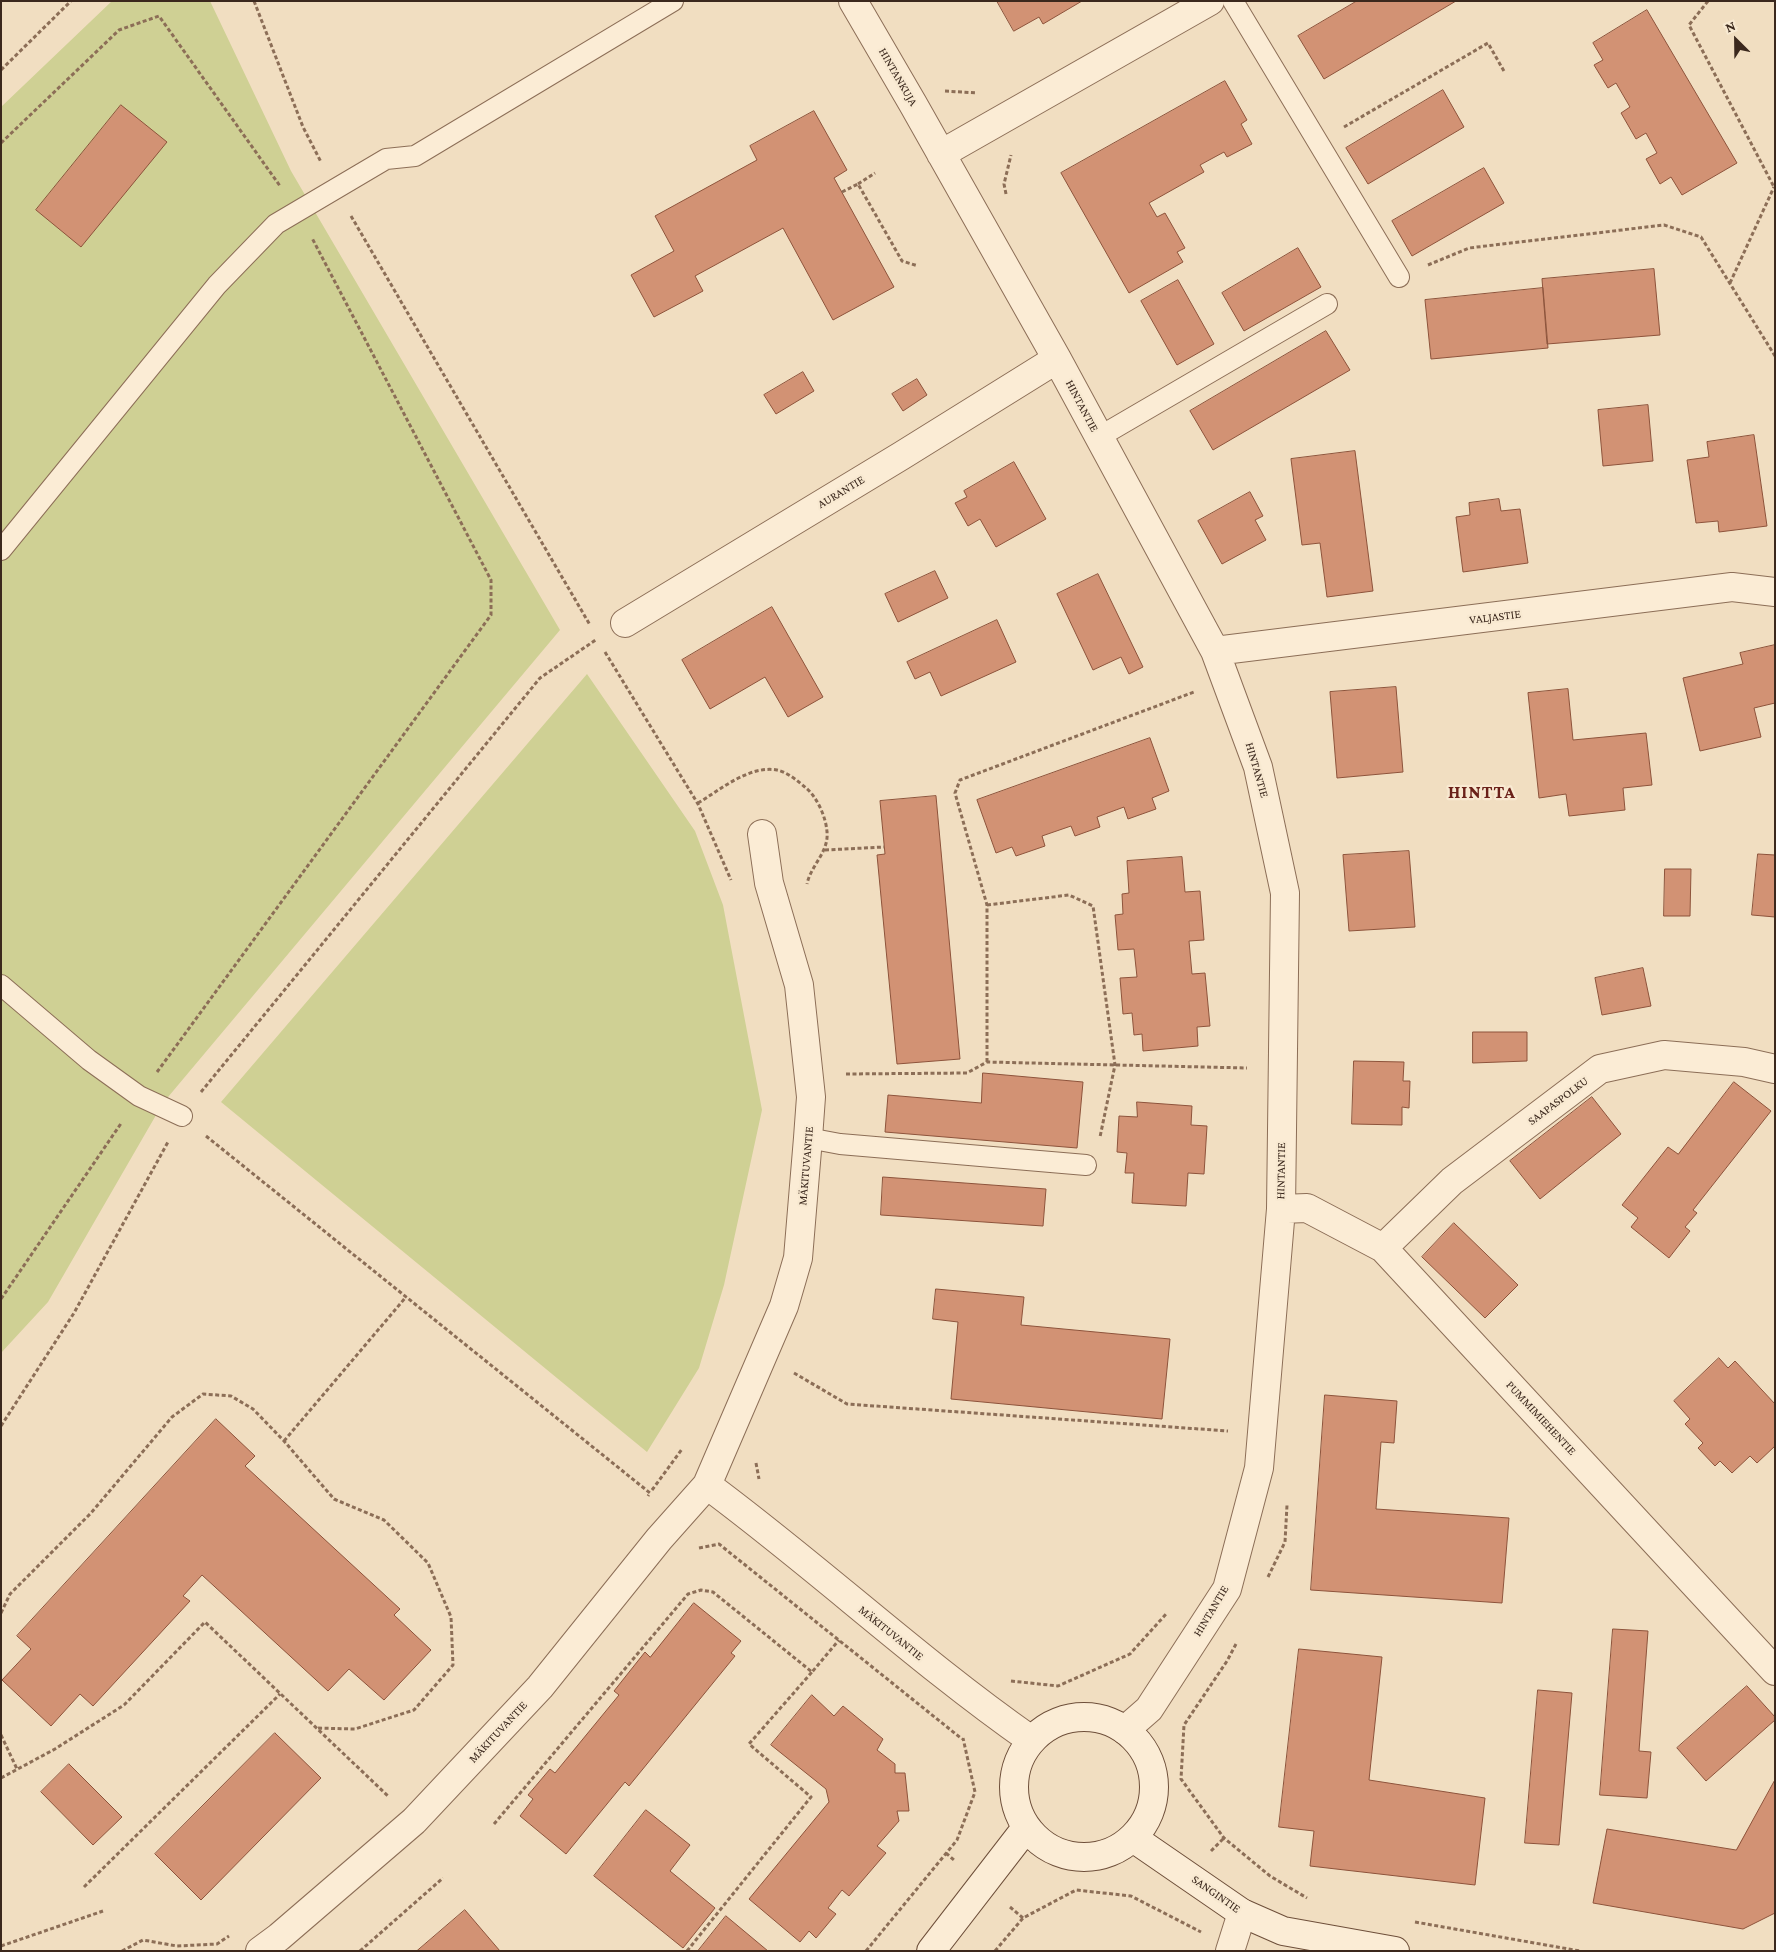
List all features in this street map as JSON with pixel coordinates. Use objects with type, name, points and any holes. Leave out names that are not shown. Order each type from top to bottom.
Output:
[{"type":"street","name":"HINTANKUJA","points":[[853,1],[941,154]]},
{"type":"street","points":[[941,154],[1210,1]]},
{"type":"street","name":"HINTANTIE","points":[[941,154],[1057,359],[1215,651],[1258,767],[1285,893],[1281,1209],[1259,1468],[1227,1589],[1148,1709],[1125,1730]]},
{"type":"street","name":"AURANTIE","points":[[625,623],[1057,359]]},
{"type":"street","name":"VALJASTIE","points":[[1215,651],[1732,587],[1775,592]]},
{"type":"street","name":"MÄKITUVANTIE","points":[[260,1951],[279,1937],[414,1821],[540,1687],[659,1539],[707,1485],[784,1306],[798,1258],[811,1097],[799,985],[769,883],[762,834]]},
{"type":"street","name":"SAAPASPOLKU","points":[[1383,1248],[1452,1181],[1600,1070],[1664,1055],[1744,1062],[1775,1069]]},
{"type":"street","name":"PUMMIMIEHENTIE","points":[[1281,1209],[1307,1208],[1383,1248],[1775,1671]]},
{"type":"street","name":"MÄKITUVANTIE","points":[[707,1485],[741,1510],[986,1708],[1032,1740]]},
{"type":"street","points":[[1078,1717],[1102,1719],[1125,1730],[1147,1756],[1154,1780],[1154,1795],[1147,1818],[1133,1838],[1104,1855],[1080,1858],[1066,1856],[1044,1845],[1026,1828],[1016,1806],[1013,1782],[1018,1760],[1032,1740],[1054,1723],[1078,1717]]},
{"type":"street","points":[[931,1951],[1026,1828]]},
{"type":"street","name":"SANGINTIE","points":[[1133,1838],[1242,1913],[1283,1931],[1395,1951]]},
{"type":"street","points":[[1230,1950],[1242,1913]]},
{"type":"lane","points":[[1,550],[217,286],[276,224],[386,159],[415,156],[673,1]]},
{"type":"lane","points":[[1233,1],[1399,277]]},
{"type":"lane","points":[[1099,437],[1327,304]]},
{"type":"lane","points":[[1,985],[89,1060],[139,1096],[182,1116]]},
{"type":"lane","points":[[808,1138],[840,1144],[1086,1165]]},
{"type":"path","points":[[1,70],[71,1]]},
{"type":"path","points":[[254,1],[303,127],[336,189],[598,639],[698,804],[733,885]]},
{"type":"path","points":[[1708,1],[1689,25],[1774,187],[1730,284]]},
{"type":"path","points":[[1,143],[120,30],[159,16],[298,211],[491,580],[491,615],[139,1096],[1,1299]]},
{"type":"path","points":[[1318,142],[1488,43],[1505,73]]},
{"type":"path","points":[[913,104],[938,91],[977,93]]},
{"type":"path","points":[[1008,201],[1004,184],[1010,156],[1017,150]]},
{"type":"path","points":[[842,192],[875,173]]},
{"type":"path","points":[[858,184],[902,261],[918,266]]},
{"type":"path","points":[[1399,277],[1469,248],[1664,225],[1701,237],[1775,356]]},
{"type":"path","points":[[1,1426],[74,1313],[182,1116],[540,678],[625,623]]},
{"type":"path","points":[[987,1062],[987,905],[955,793],[960,780],[1203,688]]},
{"type":"path","points":[[824,850],[884,848]]},
{"type":"path","points":[[987,905],[1069,895],[1093,906],[1115,1065],[1096,1154],[1086,1165]]},
{"type":"path","points":[[846,1074],[967,1073],[987,1062],[1251,1068]]},
{"type":"path","points":[[182,1116],[650,1493]]},
{"type":"path","points":[[284,1441],[406,1296]]},
{"type":"path","points":[[789,1370],[847,1404],[1236,1432]]},
{"type":"path","points":[[1,1613],[10,1594],[91,1513],[172,1417],[203,1394],[231,1396],[253,1409],[284,1441],[334,1499],[384,1520],[428,1563],[451,1617],[454,1665],[414,1710],[355,1729],[316,1728]]},
{"type":"path","points":[[646,1499],[687,1442]]},
{"type":"path","points":[[1268,1578],[1284,1542],[1288,1503]]},
{"type":"path","points":[[659,1539],[682,1558],[700,1548],[719,1544],[962,1738],[975,1792],[957,1840],[866,1951]]},
{"type":"path","points":[[494,1824],[688,1594],[700,1590],[713,1592],[812,1672]]},
{"type":"path","points":[[1058,1686],[1130,1654],[1169,1611]]},
{"type":"path","points":[[1,1778],[55,1749],[124,1705],[205,1622],[389,1797],[382,1803]]},
{"type":"path","points":[[1240,1637],[1227,1661],[1184,1726],[1181,1779],[1224,1838],[1270,1876],[1312,1900]]},
{"type":"path","points":[[687,1951],[811,1797],[749,1744],[839,1640]]},
{"type":"path","points":[[84,1887],[280,1694]]},
{"type":"path","points":[[962,1738],[986,1708]]},
{"type":"path","points":[[1,1735],[17,1769]]},
{"type":"path","points":[[360,1951],[443,1878]]},
{"type":"path","points":[[995,1951],[1023,1918],[1076,1890],[1131,1896],[1230,1950]]},
{"type":"path","points":[[1,1946],[103,1910]]},
{"type":"path","points":[[1405,1920],[1580,1951]]},
{"type":"path","points":[[122,1951],[143,1940],[177,1946],[217,1944],[232,1934]]},
{"type":"green space","points":[[112,1],[210,1],[291,171],[560,630],[163,1103],[48,1302],[1,1353],[1,107]]},
{"type":"green space","points":[[587,674],[695,831],[723,905],[762,1110],[724,1285],[699,1368],[647,1452],[221,1102]]},
{"type":"building","points":[[997,1],[1082,1],[1043,24],[1039,17],[1014,31]]},
{"type":"building","points":[[1357,1],[1456,1],[1324,79],[1298,36]]},
{"type":"building","points":[[1647,10],[1737,163],[1682,195],[1671,177],[1660,184],[1646,159],[1657,153],[1646,133],[1636,139],[1621,113],[1630,107],[1616,83],[1608,88],[1594,65],[1603,60],[1593,43]]},
{"type":"building","points":[[1225,81],[1247,120],[1241,124],[1252,144],[1227,157],[1224,152],[1200,165],[1204,172],[1149,203],[1157,217],[1165,213],[1185,248],[1177,252],[1183,262],[1129,293],[1061,173]]},
{"type":"building","points":[[1443,90],[1464,127],[1368,184],[1346,148]]},
{"type":"building","points":[[121,105],[167,142],[81,247],[36,210]]},
{"type":"building","points":[[814,111],[847,170],[834,178],[894,287],[833,320],[783,228],[695,276],[703,291],[654,317],[631,275],[674,251],[655,216],[757,160],[750,146]]},
{"type":"building","points":[[1484,168],[1504,203],[1412,256],[1392,221]]},
{"type":"building","points":[[1298,248],[1321,287],[1244,331],[1222,293]]},
{"type":"building","points":[[1654,269],[1660,335],[1547,344],[1542,279]]},
{"type":"building","points":[[1178,280],[1214,344],[1177,365],[1141,301]]},
{"type":"building","points":[[1543,288],[1548,348],[1431,359],[1425,300]]},
{"type":"building","points":[[1326,331],[1350,370],[1213,450],[1190,411]]},
{"type":"building","points":[[803,372],[814,391],[776,414],[764,395]]},
{"type":"building","points":[[917,379],[927,395],[903,411],[892,394]]},
{"type":"building","points":[[1648,405],[1653,461],[1603,466],[1598,410]]},
{"type":"building","points":[[1754,435],[1767,526],[1719,532],[1718,521],[1696,523],[1687,460],[1709,457],[1707,442]]},
{"type":"building","points":[[1355,451],[1373,591],[1327,597],[1320,543],[1302,545],[1291,459]]},
{"type":"building","points":[[1014,462],[1046,519],[996,547],[980,519],[968,526],[955,503],[967,497],[964,491]]},
{"type":"building","points":[[1250,492],[1263,516],[1255,520],[1266,540],[1222,564],[1198,521]]},
{"type":"building","points":[[1499,499],[1501,511],[1520,509],[1528,563],[1463,572],[1456,517],[1470,515],[1469,503]]},
{"type":"building","points":[[935,571],[948,598],[898,622],[885,594]]},
{"type":"building","points":[[1098,574],[1143,667],[1129,674],[1121,657],[1093,670],[1057,594]]},
{"type":"building","points":[[772,607],[823,697],[788,717],[765,677],[710,709],[682,660]]},
{"type":"building","points":[[997,620],[1016,662],[941,696],[930,672],[915,679],[907,662]]},
{"type":"building","points":[[1775,645],[1775,703],[1754,708],[1761,737],[1700,751],[1683,678],[1743,664],[1740,653]]},
{"type":"building","points":[[1396,687],[1403,772],[1337,778],[1330,692]]},
{"type":"building","points":[[1568,689],[1573,740],[1646,733],[1652,785],[1623,788],[1625,810],[1569,816],[1566,794],[1539,798],[1528,693]]},
{"type":"building","points":[[1150,738],[1169,791],[1152,798],[1156,809],[1128,819],[1124,807],[1097,817],[1100,827],[1075,836],[1071,826],[1042,836],[1045,846],[1016,856],[1012,847],[996,853],[977,800]]},
{"type":"building","points":[[936,796],[960,1059],[897,1064],[877,855],[885,854],[880,801]]},
{"type":"building","points":[[1409,851],[1415,927],[1349,931],[1343,855]]},
{"type":"building","points":[[1758,854],[1775,855],[1775,917],[1752,915]]},
{"type":"building","points":[[1182,857],[1185,892],[1200,891],[1204,940],[1189,941],[1192,974],[1205,973],[1210,1026],[1197,1027],[1198,1046],[1143,1051],[1142,1034],[1134,1035],[1132,1013],[1123,1014],[1120,978],[1137,977],[1134,949],[1118,950],[1115,915],[1123,914],[1122,894],[1129,893],[1127,861]]},
{"type":"building","points":[[1665,869],[1691,869],[1690,916],[1664,916]]},
{"type":"building","points":[[1643,968],[1651,1006],[1602,1015],[1595,978]]},
{"type":"building","points":[[1473,1032],[1527,1032],[1527,1061],[1473,1063]]},
{"type":"building","points":[[1354,1061],[1404,1062],[1403,1081],[1410,1081],[1409,1108],[1402,1107],[1402,1125],[1352,1124]]},
{"type":"building","points":[[983,1073],[1083,1082],[1077,1148],[885,1132],[888,1095],[981,1103]]},
{"type":"building","points":[[1734,1082],[1771,1111],[1693,1210],[1697,1213],[1685,1227],[1690,1231],[1669,1258],[1631,1227],[1638,1218],[1622,1205],[1668,1147],[1678,1154]]},
{"type":"building","points":[[1592,1097],[1621,1134],[1540,1199],[1510,1161]]},
{"type":"building","points":[[1137,1102],[1192,1106],[1191,1125],[1207,1126],[1204,1174],[1188,1173],[1186,1206],[1132,1203],[1134,1173],[1125,1173],[1127,1153],[1117,1152],[1119,1116],[1137,1117]]},
{"type":"building","points":[[883,1177],[1046,1189],[1043,1226],[881,1215]]},
{"type":"building","points":[[1454,1223],[1518,1285],[1485,1318],[1422,1257]]},
{"type":"building","points":[[936,1289],[1024,1297],[1021,1325],[1170,1339],[1162,1419],[951,1399],[958,1322],[933,1319]]},
{"type":"building","points":[[1719,1358],[1728,1368],[1735,1361],[1775,1404],[1775,1446],[1757,1463],[1750,1456],[1732,1473],[1720,1461],[1715,1466],[1698,1448],[1703,1443],[1685,1424],[1690,1419],[1674,1401]]},
{"type":"building","points":[[1325,1395],[1397,1401],[1394,1443],[1381,1442],[1376,1509],[1509,1518],[1502,1603],[1311,1590]]},
{"type":"building","points":[[216,1419],[255,1456],[245,1466],[400,1609],[394,1615],[431,1650],[384,1700],[349,1669],[328,1691],[202,1575],[183,1596],[190,1601],[93,1706],[80,1694],[51,1726],[2,1680],[31,1649],[17,1636]]},
{"type":"building","points":[[694,1603],[741,1641],[731,1653],[735,1656],[629,1786],[625,1782],[566,1854],[520,1816],[533,1799],[528,1795],[550,1769],[555,1773],[619,1695],[614,1691],[645,1652],[650,1657]]},
{"type":"building","points":[[1613,1629],[1648,1631],[1639,1751],[1651,1752],[1647,1798],[1600,1795]]},
{"type":"building","points":[[1299,1649],[1382,1657],[1369,1780],[1485,1798],[1475,1885],[1310,1866],[1314,1831],[1279,1827]]},
{"type":"building","points":[[1747,1686],[1775,1717],[1775,1720],[1706,1781],[1677,1748]]},
{"type":"building","points":[[1538,1690],[1572,1693],[1559,1845],[1525,1843]]},
{"type":"building","points":[[812,1695],[834,1716],[843,1706],[883,1739],[877,1750],[895,1764],[895,1773],[905,1773],[909,1811],[897,1811],[899,1821],[877,1846],[886,1853],[849,1896],[842,1890],[828,1908],[836,1914],[816,1938],[809,1931],[800,1942],[749,1899],[829,1802],[826,1789],[771,1745]]},
{"type":"building","points":[[275,1733],[321,1778],[201,1900],[155,1854]]},
{"type":"building","points":[[69,1764],[122,1817],[93,1845],[41,1792]]},
{"type":"building","points":[[1775,1780],[1775,1913],[1743,1929],[1593,1903],[1607,1829],[1736,1850]]},
{"type":"building","points":[[646,1810],[690,1845],[670,1871],[715,1908],[683,1948],[594,1876]]},
{"type":"building","points":[[465,1910],[500,1951],[417,1951]]},
{"type":"building","points":[[726,1916],[768,1951],[698,1951]]},
{"type":"district","name":"HINTTA","points":[[1482,792]]}]
